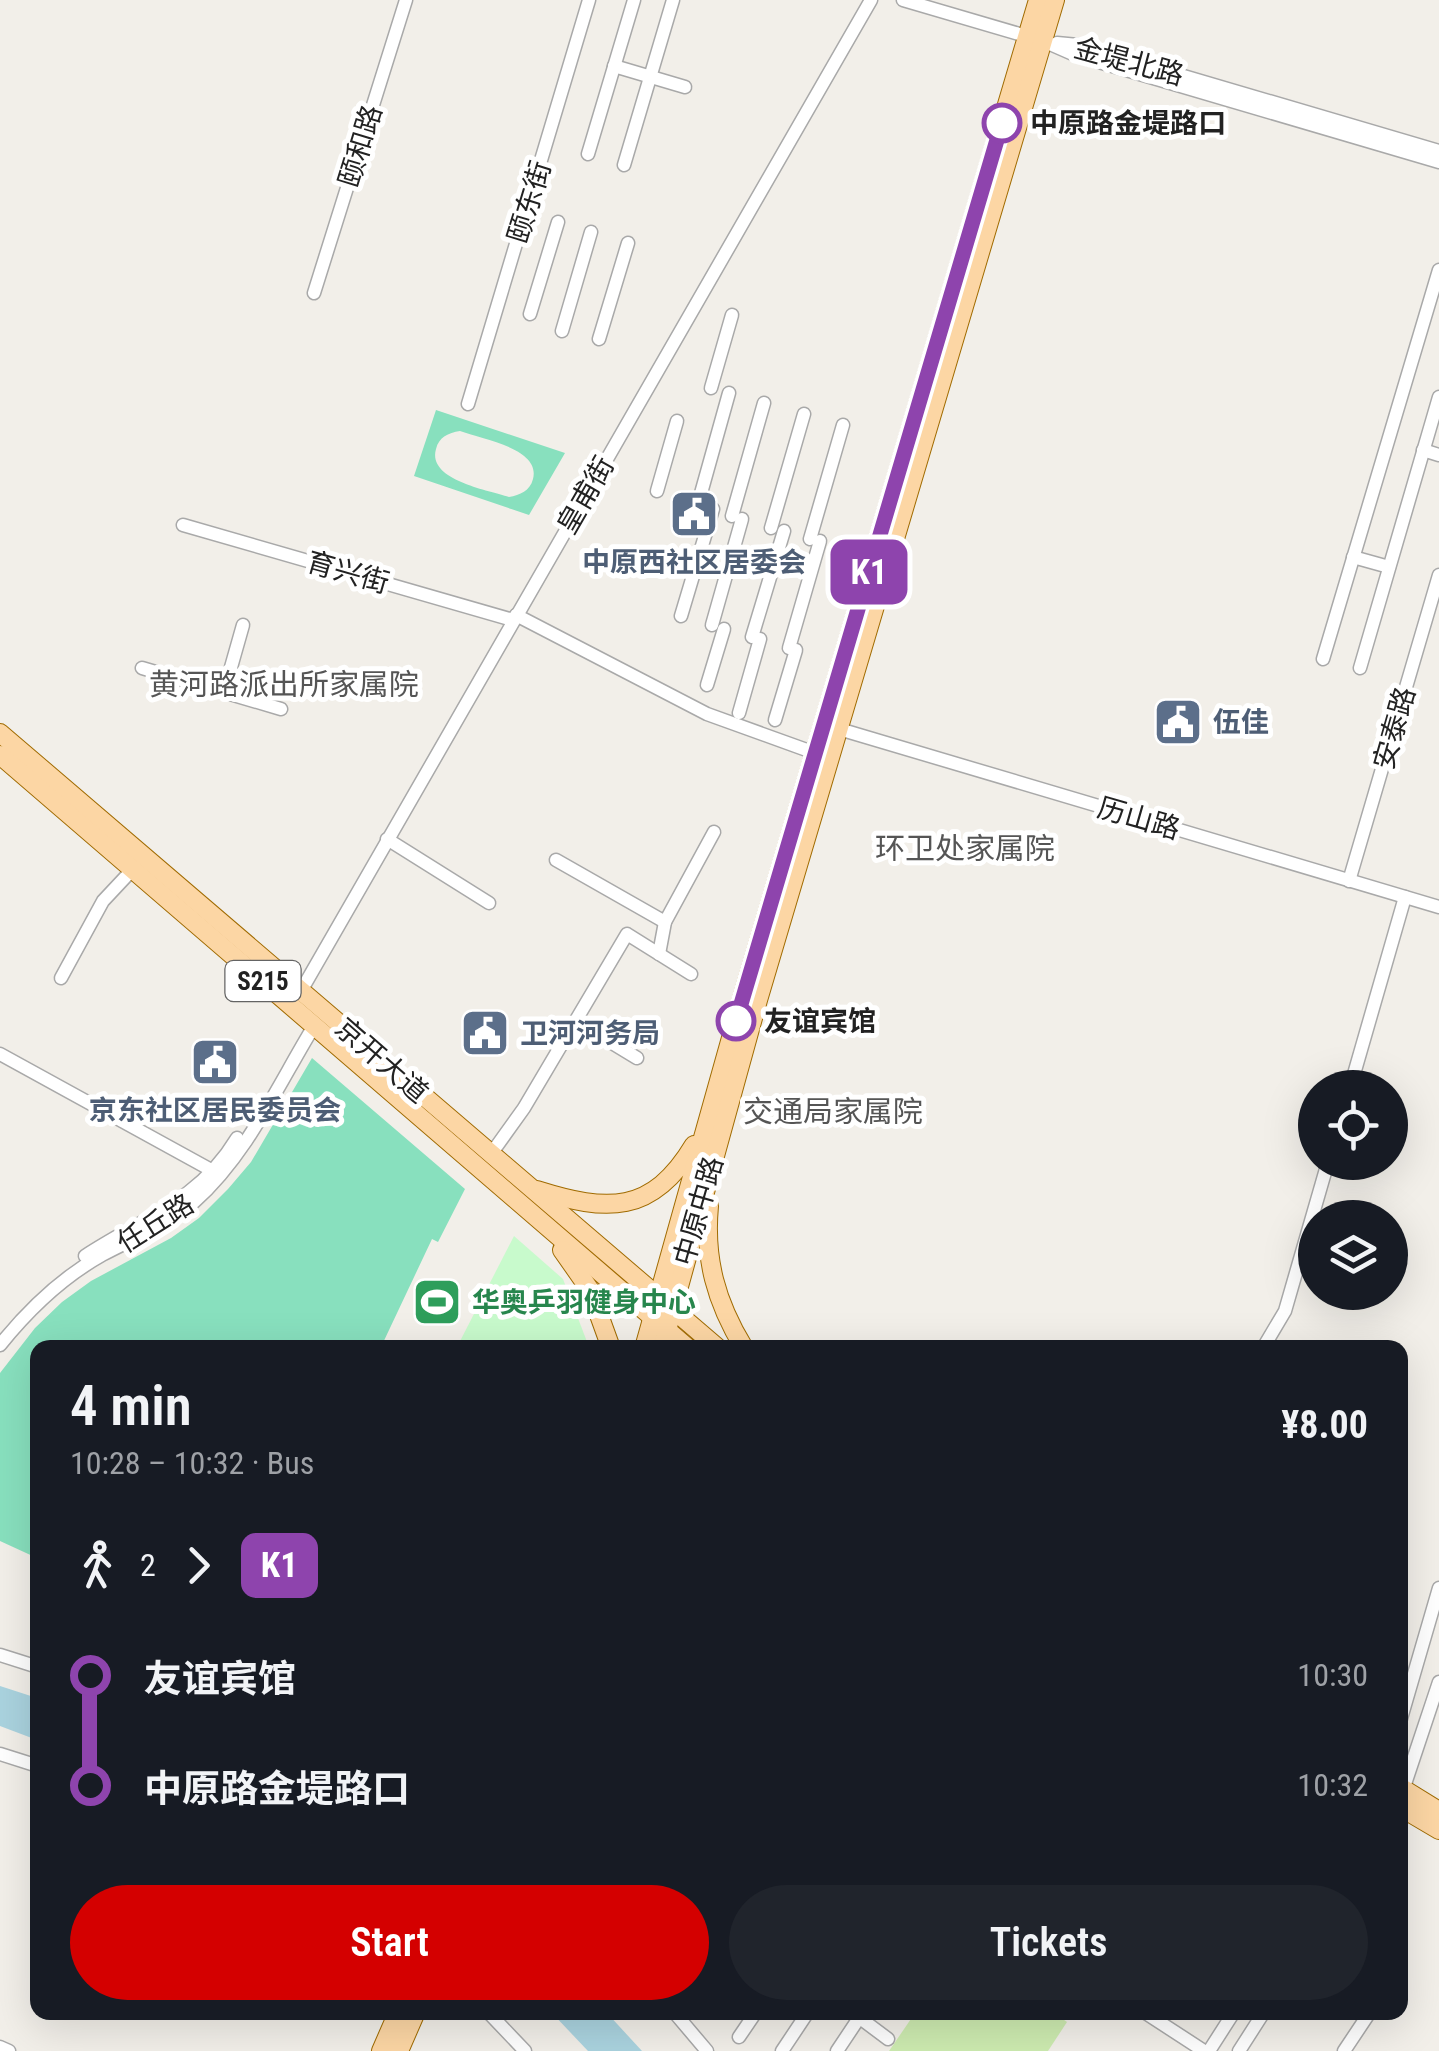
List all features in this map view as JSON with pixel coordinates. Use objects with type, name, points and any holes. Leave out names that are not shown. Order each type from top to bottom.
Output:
[{"type":"main road","name":"中原中路","points":[[717,1116],[839,729],[1035,39],[1038,0]]},
{"type":"main road","name":"中原中路","points":[[660,1332],[664,1302],[815,753],[1035,39],[1055,0]]},
{"type":"main road","name":"京开大道","points":[[0,733],[709,1340]]},
{"type":"main road","name":"京开大道","points":[[0,755],[526,1208],[660,1332]]},
{"type":"main road","points":[[527,1187],[580,1203],[614,1205],[631,1201],[672,1176],[717,1116]]},
{"type":"main road","points":[[717,1116],[707,1252],[718,1295],[740,1340]]},
{"type":"main road","points":[[526,1208],[574,1264],[590,1290],[608,1340]]},
{"type":"main road","points":[[1408,1798],[1439,1811]]},
{"type":"main road","points":[[1408,1801],[1439,1830]]},
{"type":"main road","points":[[381,2051],[395,2020]]},
{"type":"main road","points":[[399,2051],[413,2020]]},
{"type":"street","name":"颐和路","points":[[314,293],[406,0]]},
{"type":"street","name":"颐东街","points":[[468,404],[589,0]]},
{"type":"street","points":[[588,154],[634,0]]},
{"type":"street","points":[[624,164],[674,0]]},
{"type":"street","name":"皇甫街","points":[[301,991],[871,0]]},
{"type":"street","points":[[903,0],[1035,39]]},
{"type":"street","name":"金堤北路","points":[[1035,39],[1078,44],[1439,151]]},
{"type":"street","name":"金堤北路","points":[[1035,39],[1075,56],[1439,162]]},
{"type":"street","points":[[614,66],[685,87]]},
{"type":"street","points":[[530,314],[558,222]]},
{"type":"street","points":[[562,331],[592,232]]},
{"type":"street","points":[[599,339],[628,243]]},
{"type":"street","points":[[1323,659],[1439,270]]},
{"type":"street","points":[[711,388],[732,315]]},
{"type":"street","points":[[681,616],[729,394]]},
{"type":"street","points":[[1360,668],[1439,396]]},
{"type":"street","points":[[707,685],[737,518],[764,403]]},
{"type":"street","points":[[739,713],[804,414]]},
{"type":"street","points":[[657,491],[677,421]]},
{"type":"street","points":[[775,720],[843,425]]},
{"type":"street","points":[[1423,450],[1439,455]]},
{"type":"street","name":"育兴街","points":[[184,525],[515,618],[707,714],[815,753]]},
{"type":"street","points":[[1354,558],[1389,567]]},
{"type":"street","name":"安泰路","points":[[1350,880],[1439,575]]},
{"type":"street","points":[[224,692],[243,625]]},
{"type":"street","points":[[142,668],[281,709]]},
{"type":"street","name":"历山路","points":[[839,729],[1439,907]]},
{"type":"street","points":[[659,954],[664,922],[714,832]]},
{"type":"street","points":[[387,840],[488,904]]},
{"type":"street","points":[[556,860],[664,922]]},
{"type":"street","points":[[61,978],[103,901],[133,869]]},
{"type":"street","points":[[1355,1070],[1404,897]]},
{"type":"street","points":[[491,1154],[524,1108],[627,934],[691,974]]},
{"type":"street","points":[[576,1021],[636,1058]]},
{"type":"street","name":"任丘路","points":[[0,1332],[38,1290],[67,1267],[162,1214],[213,1171],[310,1023]]},
{"type":"street","name":"任丘路","points":[[0,1345],[43,1297],[72,1274],[167,1222],[216,1182],[238,1152],[310,1023]]},
{"type":"street","points":[[0,1054],[213,1171]]},
{"type":"street","points":[[1268,1340],[1285,1311],[1323,1180]]},
{"type":"street","points":[[1408,1695],[1439,1588]]},
{"type":"street","points":[[0,1655],[30,1665]]},
{"type":"street","points":[[1408,1774],[1439,1682]]},
{"type":"street","points":[[0,1754],[30,1763]]},
{"type":"street","points":[[496,2020],[525,2051]]},
{"type":"street","points":[[681,2020],[708,2051]]},
{"type":"street","points":[[739,2038],[751,2020]]},
{"type":"street","points":[[782,2051],[803,2020]]},
{"type":"street","points":[[836,2051],[854,2020]]},
{"type":"street","points":[[866,2020],[888,2038]]},
{"type":"street","points":[[1157,2020],[1206,2051],[1228,2020]]},
{"type":"street","points":[[1241,2050],[1259,2020]]},
{"type":"street","points":[[1344,2051],[1365,2020]]},
{"type":"street","points":[[0,2047],[10,2051]]},
{"type":"green space","points":[[436,410],[565,453],[529,515],[414,476]],"holes":[[[460,431],[519,452],[533,468],[532,483],[521,494],[509,497],[449,476],[436,460],[436,449],[445,436]]]},
{"type":"green space","points":[[312,1058],[465,1189],[438,1242],[432,1239],[384,1340],[30,1340],[30,1555],[0,1541],[0,1373],[35,1328],[62,1302],[199,1218],[251,1162]]},
{"type":"green space","points":[[514,1236],[563,1279],[586,1340],[461,1340]]},
{"type":"green space","points":[[910,2020],[1067,2022],[1048,2051],[889,2051]]},
{"type":"water","points":[[0,1686],[30,1696],[30,1737],[0,1726]]},
{"type":"water","points":[[559,2020],[613,2020],[642,2051],[588,2051]]},
{"type":"bus line","name":"K1","points":[[736,1021],[1002,123]]},
{"type":"place","name":"中原路金堤路口","points":[[1002,123]]},
{"type":"place","name":"中原西社区居委会","points":[[694,514]]},
{"type":"place","name":"伍佳","points":[[1178,722]]},
{"type":"place","name":"友谊宾馆","points":[[736,1021]]},
{"type":"place","name":"卫河河务局","points":[[485,1033]]},
{"type":"place","name":"京东社区居民委员会","points":[[215,1062]]},
{"type":"place","name":"华奥乒羽健身中心","points":[[437,1302]]},
{"type":"district","name":"黄河路派出所家属院","points":[[284,685]]},
{"type":"district","name":"环卫处家属院","points":[[965,849]]},
{"type":"district","name":"交通局家属院","points":[[833,1112]]}]
